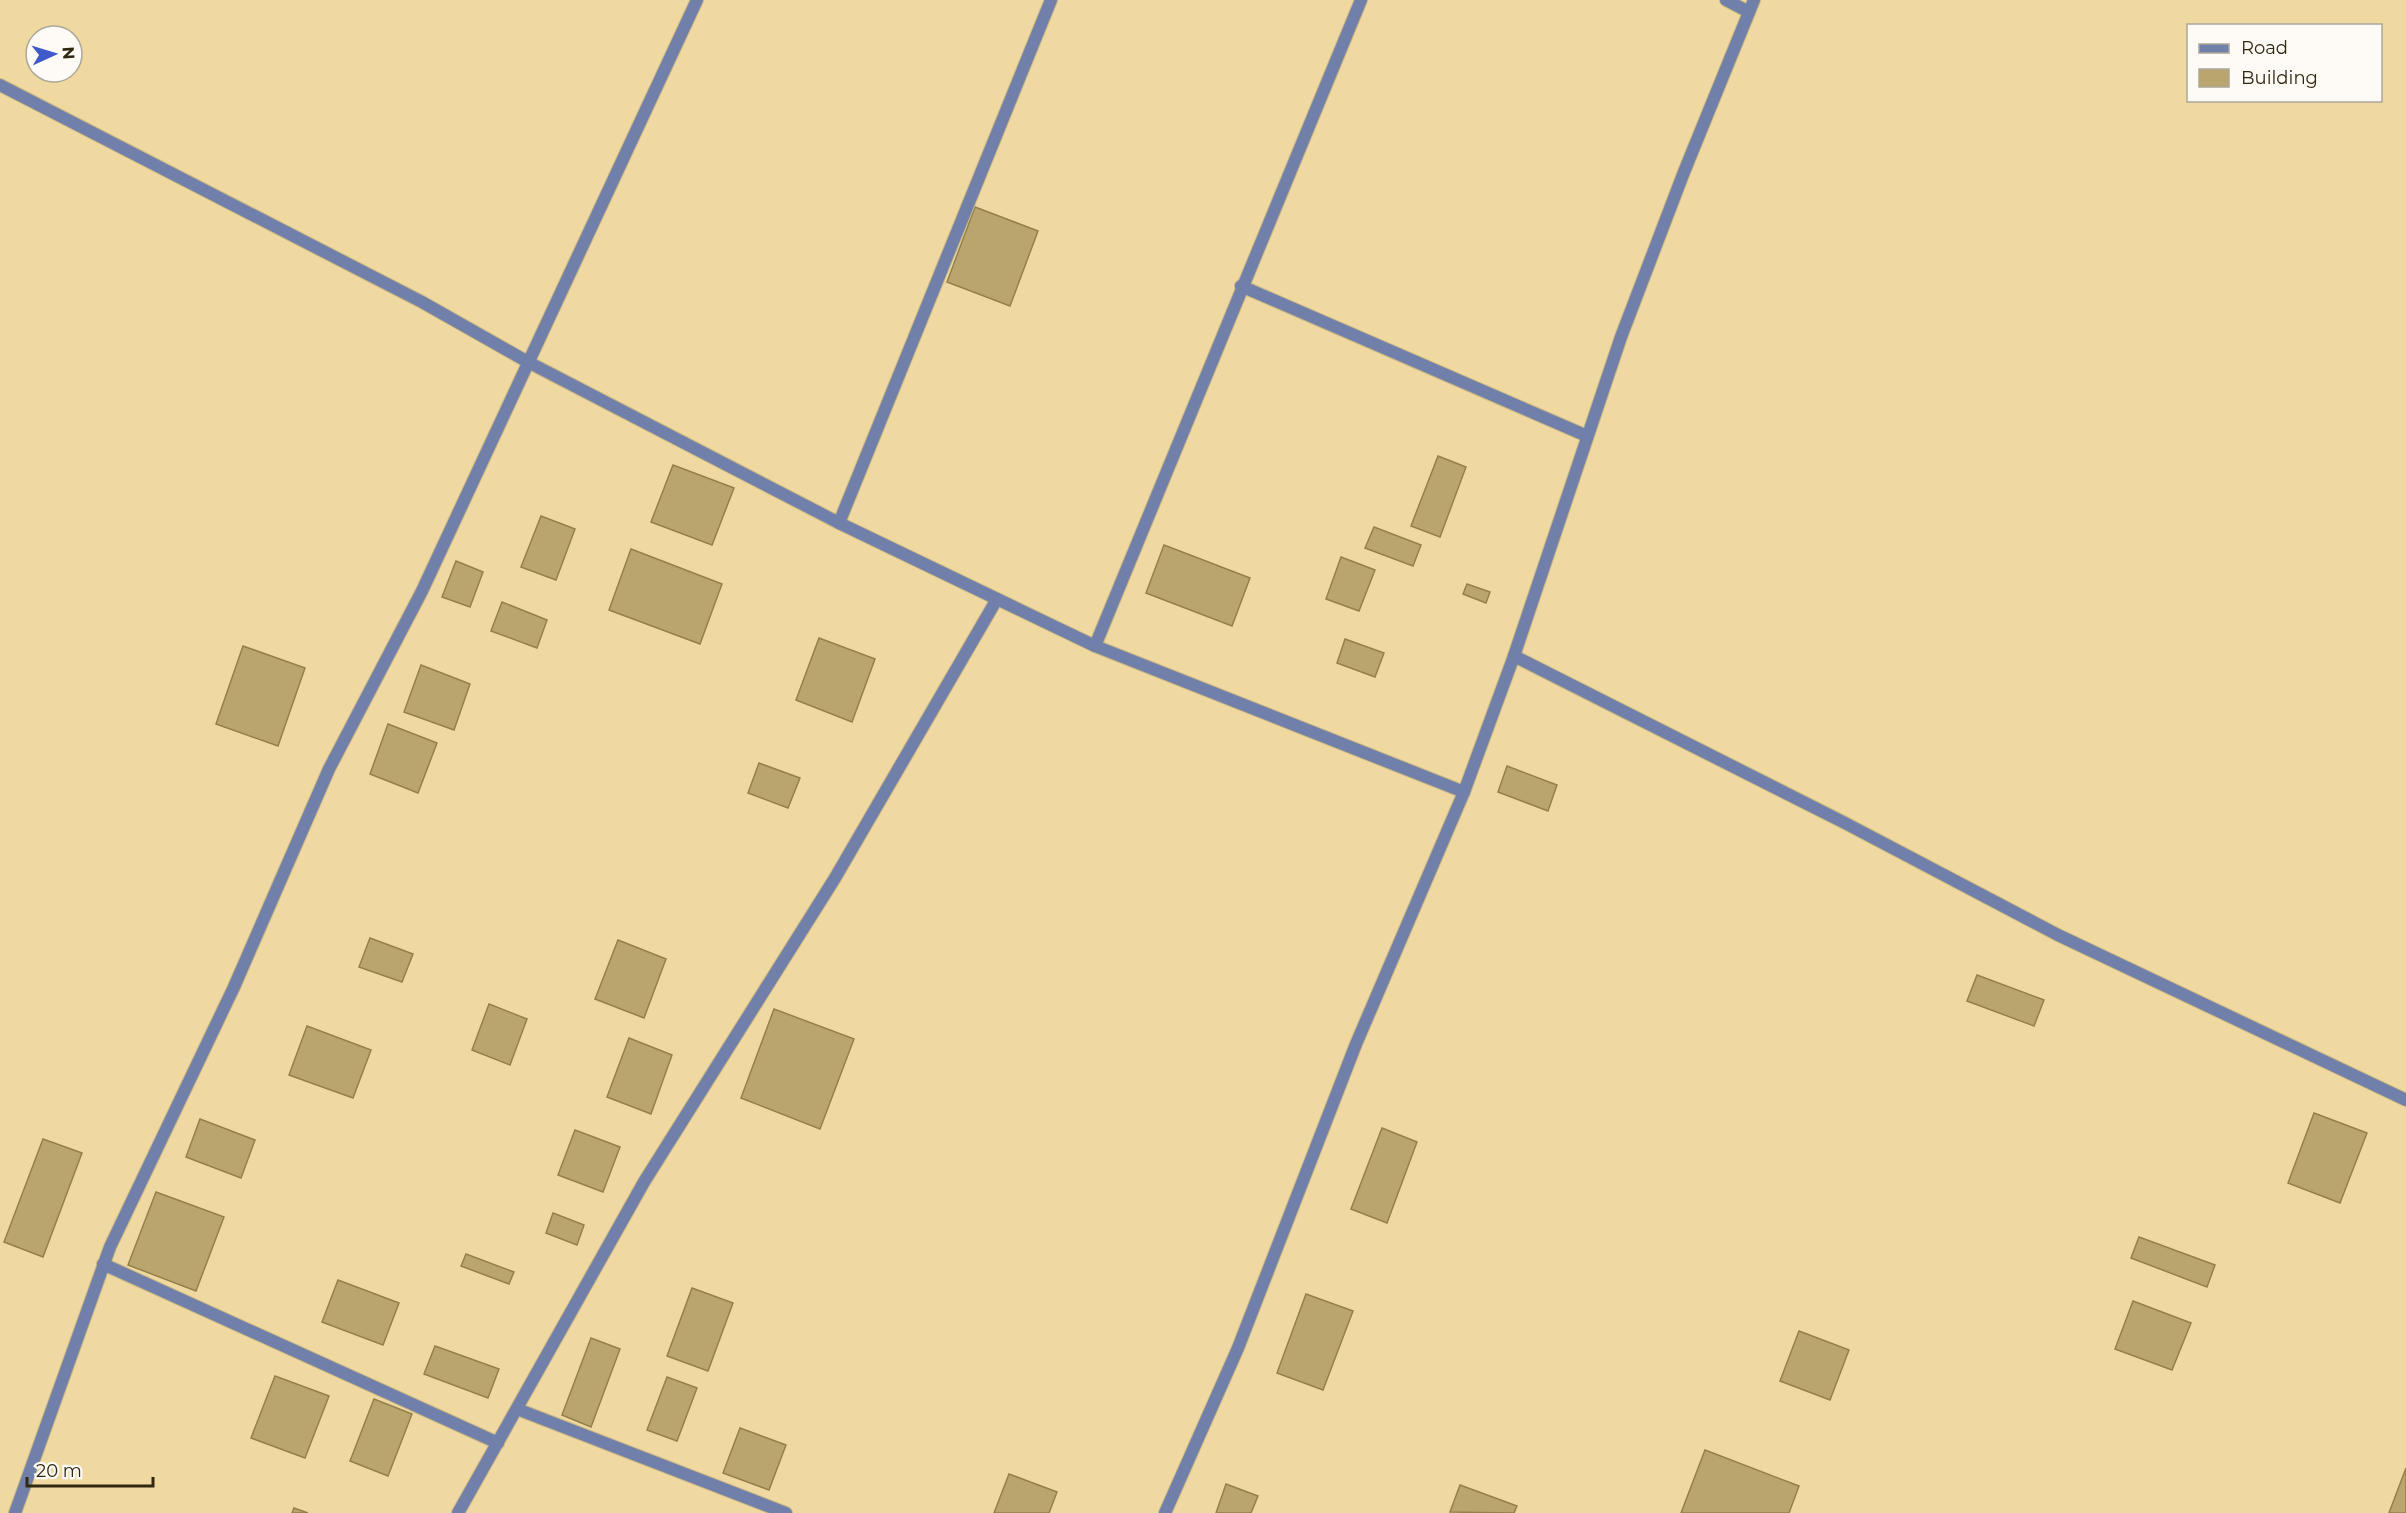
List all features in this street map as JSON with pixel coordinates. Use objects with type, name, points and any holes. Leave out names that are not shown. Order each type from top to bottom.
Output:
[{"type":"street","points":[[15,1513],[103,1264],[234,987],[329,769],[422,591],[697,0]]},
{"type":"street","points":[[839,523],[1051,0]]},
{"type":"street","points":[[1095,646],[1241,286],[1361,0]]},
{"type":"street","points":[[1165,1513],[1238,1348],[1356,1044],[1464,792],[1514,656],[1625,326],[1752,6],[1726,0]]},
{"type":"street","points":[[0,85],[422,302],[528,362],[839,523],[1095,646],[1464,792]]},
{"type":"street","points":[[1241,286],[1587,436]]},
{"type":"street","points":[[458,1513],[644,1182],[835,878],[997,599]]},
{"type":"street","points":[[1514,656],[1845,823],[2058,935],[2406,1100]]},
{"type":"street","points":[[103,1264],[498,1443]]},
{"type":"street","points":[[517,1409],[786,1513]]},
{"type":"building","points":[[975,207],[1038,231],[1010,306],[947,282]]},
{"type":"building","points":[[1438,456],[1466,467],[1440,537],[1411,526]]},
{"type":"building","points":[[673,465],[734,488],[712,545],[651,522]]},
{"type":"building","points":[[541,516],[575,529],[556,580],[521,567]]},
{"type":"building","points":[[1374,527],[1421,545],[1413,566],[1365,548]]},
{"type":"building","points":[[1164,545],[1250,578],[1232,626],[1146,593]]},
{"type":"building","points":[[631,549],[722,584],[700,644],[609,610]]},
{"type":"building","points":[[1341,557],[1375,570],[1359,611],[1326,599]]},
{"type":"building","points":[[456,561],[483,572],[470,607],[442,597]]},
{"type":"building","points":[[1467,584],[1490,592],[1486,603],[1463,594]]},
{"type":"building","points":[[502,602],[547,620],[537,648],[491,631]]},
{"type":"building","points":[[819,638],[875,659],[852,722],[796,700]]},
{"type":"building","points":[[1345,639],[1384,653],[1375,677],[1337,663]]},
{"type":"building","points":[[243,646],[305,668],[278,746],[216,724]]},
{"type":"building","points":[[421,665],[470,684],[454,730],[404,712]]},
{"type":"building","points":[[388,724],[437,743],[418,793],[370,774]]},
{"type":"building","points":[[759,763],[800,778],[788,808],[748,793]]},
{"type":"building","points":[[1507,766],[1557,785],[1548,811],[1498,792]]},
{"type":"building","points":[[370,938],[413,954],[402,982],[359,967]]},
{"type":"building","points":[[618,940],[666,959],[644,1018],[595,999]]},
{"type":"building","points":[[1977,975],[2044,1000],[2034,1026],[1967,1001]]},
{"type":"building","points":[[489,1004],[527,1019],[510,1065],[472,1050]]},
{"type":"building","points":[[774,1009],[854,1039],[820,1129],[741,1098]]},
{"type":"building","points":[[307,1026],[371,1050],[353,1098],[289,1075]]},
{"type":"building","points":[[629,1038],[672,1055],[651,1114],[607,1097]]},
{"type":"building","points":[[2314,1113],[2367,1133],[2340,1203],[2288,1183]]},
{"type":"building","points":[[200,1119],[255,1140],[241,1178],[186,1157]]},
{"type":"building","points":[[1382,1128],[1417,1142],[1387,1223],[1351,1209]]},
{"type":"building","points":[[575,1130],[620,1147],[603,1192],[558,1175]]},
{"type":"building","points":[[43,1139],[82,1153],[43,1257],[4,1242]]},
{"type":"building","points":[[156,1192],[224,1217],[196,1291],[128,1265]]},
{"type":"building","points":[[553,1213],[584,1225],[577,1245],[546,1233]]},
{"type":"building","points":[[2139,1237],[2215,1265],[2207,1287],[2131,1258]]},
{"type":"building","points":[[466,1254],[514,1272],[509,1284],[461,1266]]},
{"type":"building","points":[[338,1280],[399,1303],[383,1345],[322,1322]]},
{"type":"building","points":[[692,1288],[733,1303],[708,1371],[667,1356]]},
{"type":"building","points":[[1306,1294],[1353,1311],[1323,1390],[1277,1373]]},
{"type":"building","points":[[2133,1301],[2191,1323],[2172,1370],[2115,1349]]},
{"type":"building","points":[[1799,1331],[1849,1350],[1830,1400],[1780,1381]]},
{"type":"building","points":[[591,1338],[620,1349],[591,1427],[562,1415]]},
{"type":"building","points":[[435,1346],[499,1369],[488,1398],[424,1374]]},
{"type":"building","points":[[275,1376],[329,1396],[305,1458],[251,1438]]},
{"type":"building","points":[[667,1377],[697,1388],[677,1441],[647,1430]]},
{"type":"building","points":[[374,1399],[412,1414],[388,1476],[350,1461]]},
{"type":"building","points":[[740,1428],[786,1445],[769,1490],[723,1473]]},
{"type":"building","points":[[1705,1450],[1799,1486],[1789,1513],[1681,1513]]},
{"type":"building","points":[[2406,1468],[2406,1513],[2389,1513]]},
{"type":"building","points":[[1009,1474],[1057,1492],[1049,1513],[994,1513]]},
{"type":"building","points":[[1226,1484],[1258,1496],[1251,1513],[1216,1513]]},
{"type":"building","points":[[1460,1485],[1517,1506],[1514,1513],[1450,1512]]},
{"type":"building","points":[[294,1508],[308,1513],[292,1513]]}]
